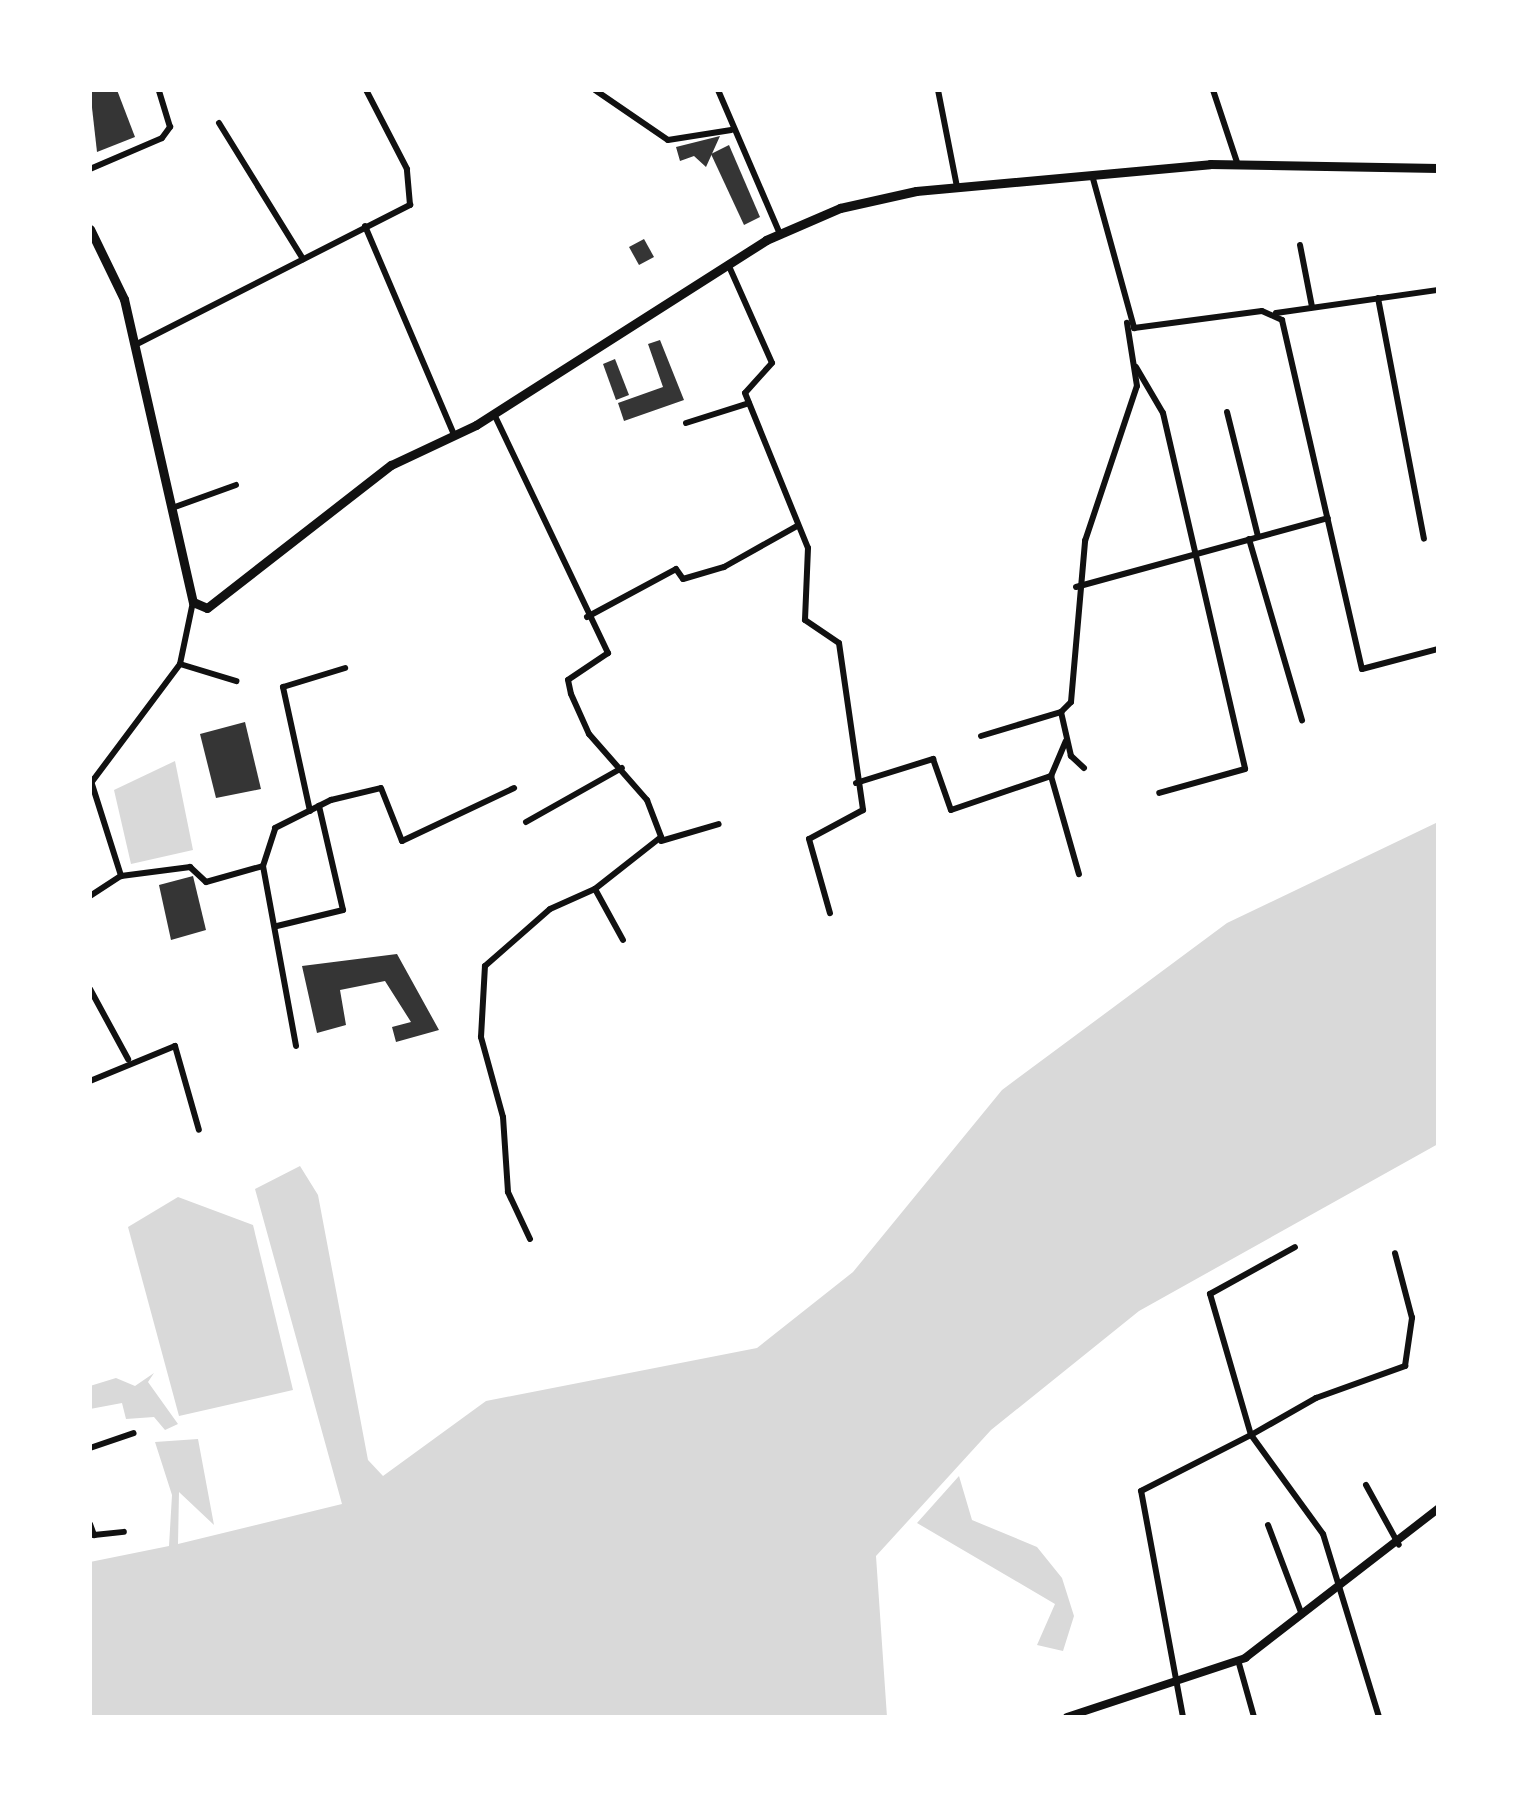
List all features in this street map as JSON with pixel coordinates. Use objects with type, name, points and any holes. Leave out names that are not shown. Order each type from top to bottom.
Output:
[{"type":"main road","points":[[90,229],[135,344],[193,602],[224,601],[391,465],[494,414],[780,234],[840,208],[957,187],[1238,164],[1438,168]]},
{"type":"street","points":[[90,169],[162,138],[170,127],[158,90]]},
{"type":"street","points":[[135,344],[410,205],[411,190],[366,90]]},
{"type":"street","points":[[595,90],[668,140],[731,130]]},
{"type":"street","points":[[718,90],[731,130],[780,234]]},
{"type":"street","points":[[938,90],[957,187]]},
{"type":"street","points":[[1212,90],[1238,164]]},
{"type":"street","points":[[219,123],[303,259]]},
{"type":"street","points":[[1092,175],[1136,367],[1159,398],[1245,769],[1159,793]]},
{"type":"street","points":[[365,226],[454,435]]},
{"type":"street","points":[[1300,245],[1312,307]]},
{"type":"street","points":[[728,264],[772,363],[746,393],[812,565],[800,598],[805,620],[839,643],[860,815],[808,844],[830,913]]},
{"type":"street","points":[[1127,322],[1275,313],[1438,290]]},
{"type":"street","points":[[1378,298],[1424,539]]},
{"type":"street","points":[[1275,313],[1362,669],[1438,649]]},
{"type":"street","points":[[981,736],[1060,712],[1071,702],[1076,587],[1136,367]]},
{"type":"street","points":[[686,423],[749,402]]},
{"type":"street","points":[[1227,412],[1258,536]]},
{"type":"street","points":[[494,414],[608,653],[568,686],[589,734],[622,768],[651,808],[660,842]]},
{"type":"street","points":[[172,508],[236,485]]},
{"type":"street","points":[[1076,587],[1328,518]]},
{"type":"street","points":[[588,617],[676,570],[684,579],[724,568],[797,526]]},
{"type":"street","points":[[1248,539],[1302,720]]},
{"type":"street","points":[[121,876],[91,781],[180,664],[193,602]]},
{"type":"street","points":[[180,664],[236,681]]},
{"type":"street","points":[[310,811],[283,687],[344,668]]},
{"type":"street","points":[[1060,712],[1066,741],[1084,768]]},
{"type":"street","points":[[1066,741],[1052,776],[1079,874]]},
{"type":"street","points":[[856,784],[933,759],[950,810],[1052,776]]},
{"type":"street","points":[[526,822],[622,768]]},
{"type":"street","points":[[296,1046],[296,1014],[264,866],[274,828],[320,806],[381,788],[402,841],[514,788]]},
{"type":"street","points":[[277,926],[343,910],[320,806]]},
{"type":"street","points":[[530,1239],[508,1192],[502,1118],[481,1037],[485,966],[550,909],[596,889],[660,842],[718,824]]},
{"type":"street","points":[[90,896],[121,876],[190,868],[206,882],[264,866]]},
{"type":"street","points":[[596,889],[622,940]]},
{"type":"street","points":[[90,990],[128,1059]]},
{"type":"street","points":[[90,1081],[128,1059],[174,1046],[199,1130]]},
{"type":"street","points":[[1295,1246],[1210,1294],[1250,1435],[1323,1534],[1344,1586],[1379,1717]]},
{"type":"street","points":[[1182,1717],[1141,1490],[1316,1398],[1405,1366],[1412,1318],[1396,1253]]},
{"type":"street","points":[[90,1448],[134,1433]]},
{"type":"street","points":[[1366,1485],[1399,1545]]},
{"type":"street","points":[[1066,1717],[1172,1677],[1238,1660],[1399,1545],[1438,1509]]},
{"type":"street","points":[[90,1524],[94,1535],[124,1532]]},
{"type":"street","points":[[1268,1525],[1302,1617]]},
{"type":"street","points":[[1238,1660],[1254,1717]]},
{"type":"shaded area","points":[[175,761],[193,850],[131,864],[114,790]]},
{"type":"shaded area","points":[[1438,822],[1438,1144],[1139,1311],[991,1430],[876,1556],[887,1717],[90,1717],[90,1562],[169,1546],[172,1495],[155,1442],[198,1439],[214,1525],[179,1492],[178,1544],[342,1504],[255,1189],[300,1166],[318,1195],[368,1460],[383,1476],[486,1401],[757,1348],[853,1272],[1002,1090],[1227,923]]},
{"type":"shaded area","points":[[178,1197],[253,1225],[293,1390],[179,1416],[128,1227]]},
{"type":"shaded area","points":[[154,1373],[148,1382],[178,1424],[165,1430],[154,1417],[126,1419],[122,1403],[90,1409],[90,1386],[116,1378],[135,1386]]},
{"type":"shaded area","points":[[959,1476],[972,1520],[1037,1547],[1062,1578],[1074,1616],[1063,1651],[1037,1645],[1055,1604],[917,1523]]},
{"type":"building","points":[[90,90],[117,90],[135,137],[97,152]]},
{"type":"building","points":[[720,136],[706,167],[694,156],[680,161],[676,147]]},
{"type":"building","points":[[729,145],[760,217],[744,225],[711,154]]},
{"type":"building","points":[[644,239],[654,257],[639,265],[629,247]]},
{"type":"building","points":[[660,340],[684,400],[624,421],[618,403],[663,387],[648,344]]},
{"type":"building","points":[[615,359],[629,395],[616,400],[603,364]]},
{"type":"building","points":[[245,722],[261,789],[216,798],[200,734]]},
{"type":"building","points":[[193,876],[206,930],[171,940],[159,885]]},
{"type":"building","points":[[397,954],[439,1030],[396,1042],[392,1027],[411,1022],[385,981],[340,990],[346,1025],[317,1033],[302,966]]}]
